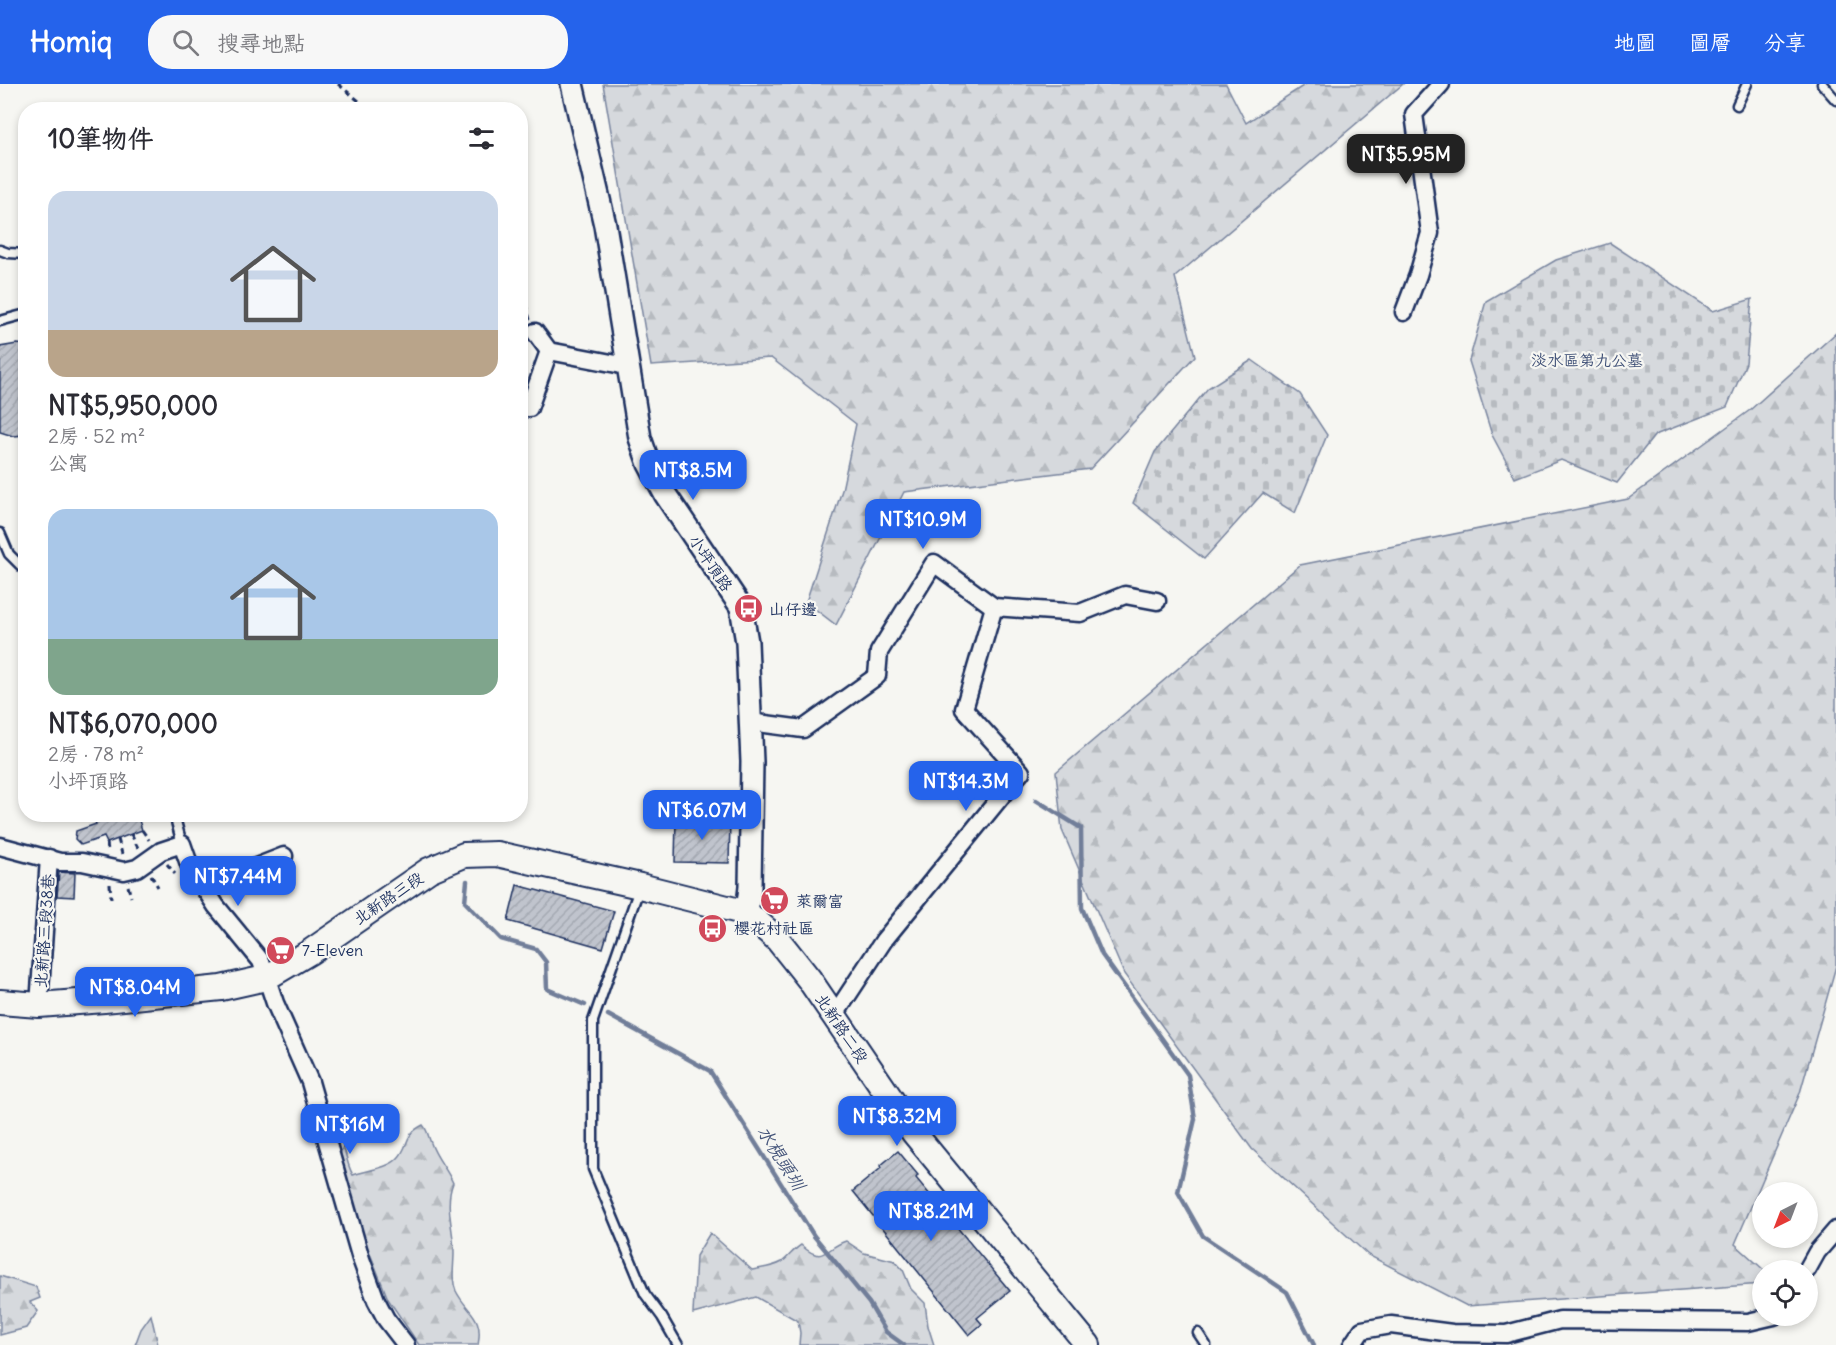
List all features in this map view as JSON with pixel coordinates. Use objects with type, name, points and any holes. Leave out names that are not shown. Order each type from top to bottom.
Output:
[{"type":"main road","name":"北新路三段","points":[[0,1002],[39,1005],[221,988],[266,978],[429,870],[464,855],[497,854],[747,913]]},
{"type":"main road","name":"北新路二段","points":[[747,913],[778,940],[809,979],[914,1133],[1088,1345]]},
{"type":"street","name":"小坪頂路","points":[[572,84],[605,225],[640,438],[649,464],[687,528],[741,607],[747,642],[752,762],[750,887],[747,913]]},
{"type":"street","points":[[1404,312],[1430,233],[1414,114],[1442,84]]},
{"type":"street","points":[[535,332],[549,351],[627,366]]},
{"type":"street","points":[[528,408],[549,351]]},
{"type":"street","points":[[750,722],[803,729],[877,676],[879,652],[934,563],[994,607],[1080,613],[1125,595],[1157,601]]},
{"type":"street","points":[[834,1016],[884,940],[1021,772],[964,709],[994,607]]},
{"type":"street","points":[[0,846],[60,862],[82,862],[124,871],[137,868],[161,851],[182,844],[189,864],[225,919],[261,960],[275,1004],[310,1082],[361,1258],[376,1300],[386,1319],[406,1345]]},
{"type":"street","points":[[206,891],[225,879],[284,856]]},
{"type":"street","name":"北新路三段38巷","points":[[39,1005],[50,858]]},
{"type":"street","points":[[1813,1260],[1836,1230]]},
{"type":"street","points":[[1352,1345],[1362,1330],[1391,1325],[1452,1333],[1506,1334],[1560,1320],[1752,1321]]},
{"type":"lane","points":[[1737,105],[1747,84]]},
{"type":"lane","points":[[1822,84],[1836,100]]},
{"type":"lane","points":[[0,250],[18,254]]},
{"type":"lane","points":[[0,321],[18,316]]},
{"type":"lane","points":[[0,533],[9,554],[18,563]]},
{"type":"lane","points":[[176,822],[182,844]]},
{"type":"lane","points":[[640,886],[593,1021],[593,1169],[645,1294],[678,1345]]},
{"type":"lane","points":[[1198,1333],[1206,1345]]},
{"type":"path","points":[[338,84],[360,102]]},
{"type":"path","points":[[528,310],[535,332]]},
{"type":"path","points":[[142,830],[150,842]]},
{"type":"path","points":[[131,834],[140,853]]},
{"type":"path","points":[[118,838],[123,860]]},
{"type":"path","points":[[166,863],[175,874]]},
{"type":"path","points":[[152,875],[158,887]]},
{"type":"path","points":[[110,884],[111,898]]},
{"type":"path","points":[[128,884],[130,897]]},
{"type":"green space","points":[[603,84],[1226,84],[1246,123],[1306,84],[1403,84],[1175,277],[1195,356],[1090,469],[904,492],[836,625],[806,602],[842,490],[856,424],[771,358],[651,366]]},
{"type":"green space","name":"淡水區第九公墓","points":[[1610,243],[1713,311],[1752,299],[1746,363],[1727,407],[1655,435],[1617,483],[1561,460],[1515,478],[1492,435],[1469,361],[1486,301],[1556,260]]},
{"type":"green space","points":[[1836,333],[1836,966],[1800,1093],[1762,1182],[1752,1182],[1752,1205],[1735,1244],[1753,1260],[1752,1285],[1467,1306],[1368,1255],[1252,1149],[1124,974],[1062,830],[1056,772],[1300,565],[1628,499],[1750,410]]},
{"type":"green space","points":[[1252,360],[1300,394],[1327,435],[1295,513],[1263,493],[1204,559],[1133,503],[1155,452],[1208,388]]},
{"type":"green space","points":[[423,1125],[453,1183],[449,1209],[454,1244],[454,1282],[460,1298],[477,1321],[478,1345],[419,1345],[388,1299],[356,1218],[339,1158],[343,1146],[353,1175],[383,1167],[398,1158],[409,1136]]},
{"type":"green space","points":[[710,1233],[752,1270],[779,1264],[801,1245],[820,1255],[846,1241],[864,1253],[895,1261],[903,1270],[911,1289],[925,1303],[928,1326],[934,1345],[799,1345],[798,1321],[756,1297],[693,1314],[696,1256]]},
{"type":"green space","points":[[0,1276],[36,1287],[40,1298],[30,1302],[38,1311],[26,1328],[0,1335]]},
{"type":"green space","points":[[151,1315],[158,1345],[135,1345],[141,1329]]},
{"type":"building","points":[[18,344],[18,436],[0,432],[0,347]]},
{"type":"building","points":[[676,819],[730,821],[729,863],[675,862]]},
{"type":"building","points":[[95,822],[140,822],[142,830],[107,843],[104,837],[81,845],[75,839],[76,831],[96,824]]},
{"type":"building","points":[[59,872],[75,873],[74,897],[57,896]]},
{"type":"building","points":[[517,885],[614,911],[603,948],[508,921]]},
{"type":"building","points":[[898,1151],[918,1175],[916,1178],[1010,1291],[977,1318],[982,1324],[969,1335],[853,1191]]},
{"type":"waterway","points":[[1036,800],[1081,828],[1082,908],[1102,955],[1188,1075],[1195,1119],[1178,1192],[1203,1236],[1287,1292],[1314,1345]]},
{"type":"waterway","name":"水梘頭圳","points":[[467,881],[465,902],[501,939],[536,949],[546,962],[547,989],[585,1005]]},
{"type":"waterway","name":"水梘頭圳","points":[[608,1015],[710,1071],[814,1236],[869,1303],[886,1332],[904,1345]]},
{"type":"place","name":"山仔邊","points":[[748,609]]},
{"type":"place","name":"萊爾富","points":[[775,901]]},
{"type":"place","name":"櫻花村社區","points":[[713,928]]},
{"type":"place","name":"7-Eleven","points":[[281,950]]}]
